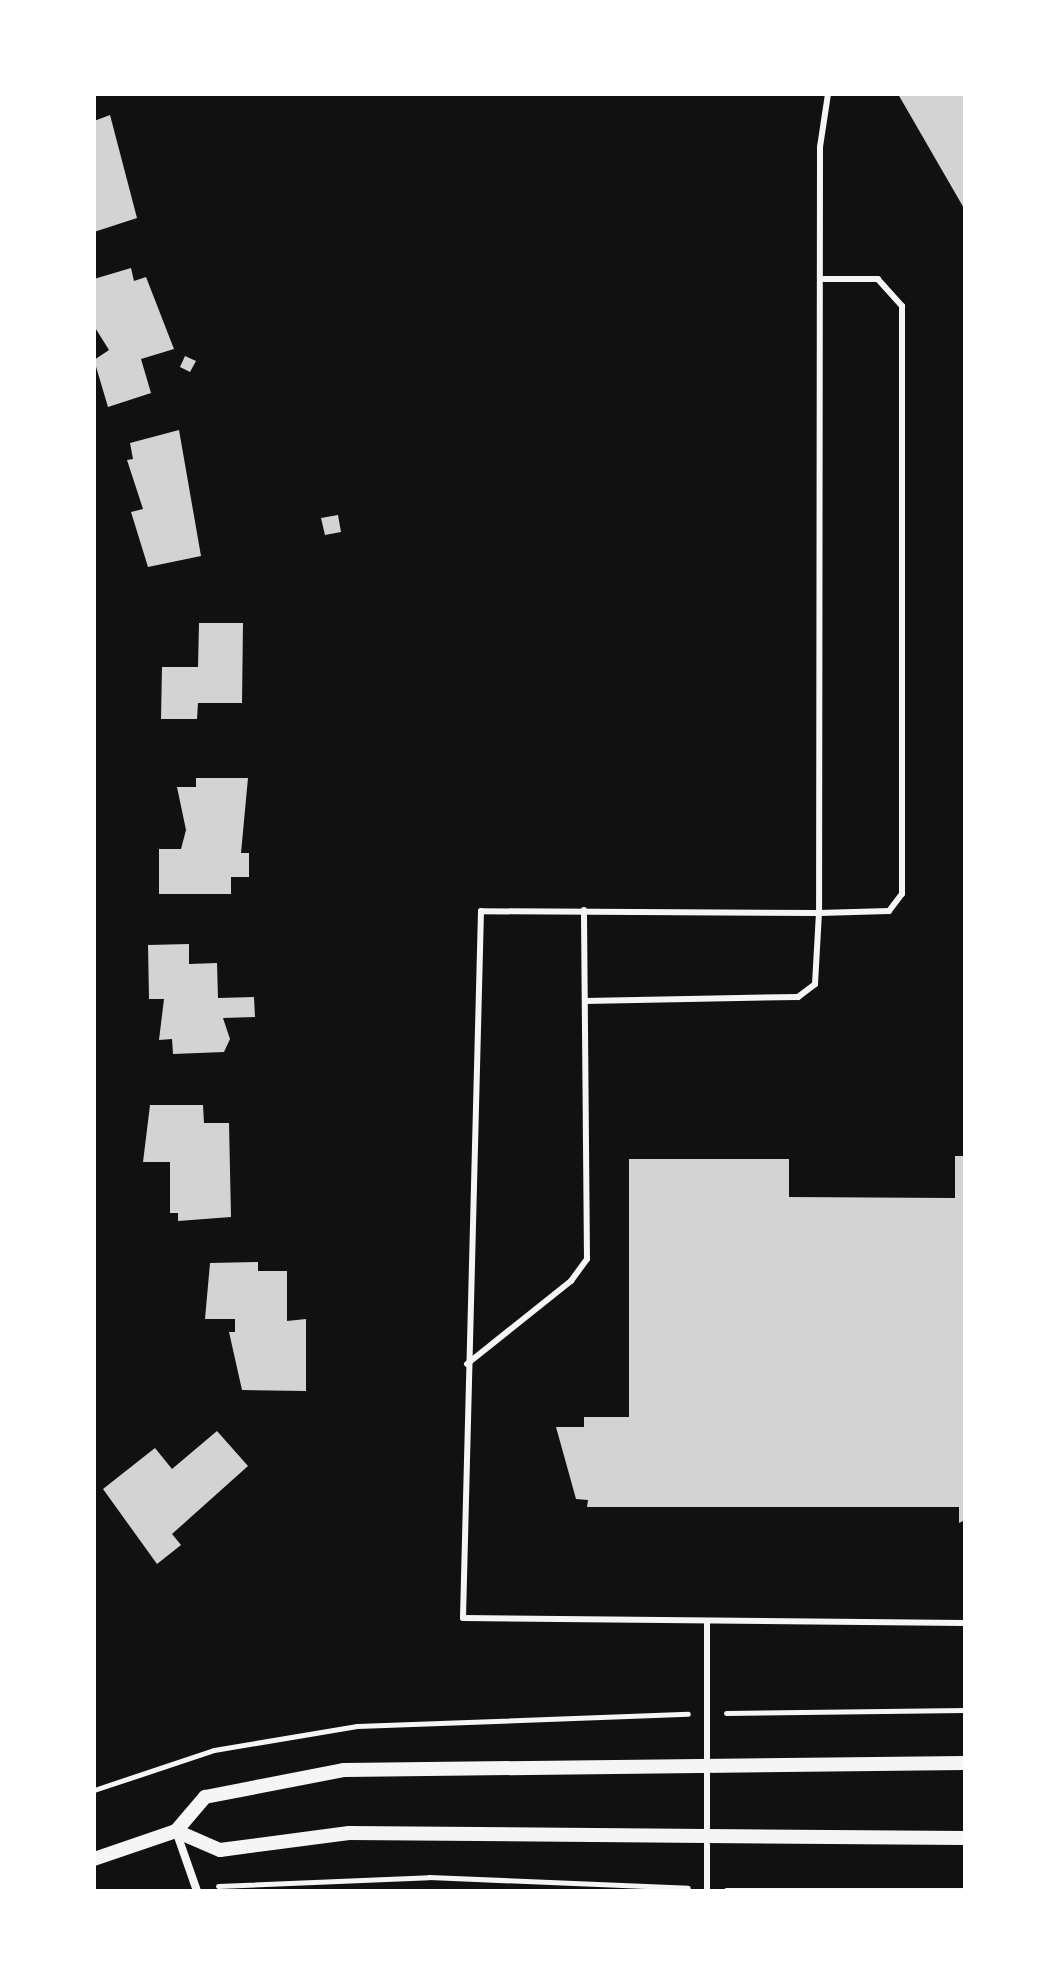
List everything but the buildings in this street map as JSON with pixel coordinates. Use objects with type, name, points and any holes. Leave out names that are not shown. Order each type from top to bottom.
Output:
[{"type":"street","points":[[94,1859],[176,1831],[205,1797],[344,1770],[706,1762],[965,1763]]},
{"type":"street","points":[[176,1831],[220,1850],[349,1833],[965,1838]]},
{"type":"street","points":[[176,1831],[196,1890]]},
{"type":"lane","points":[[585,1001],[798,997],[815,984],[819,913],[824,279],[820,147],[828,94]]},
{"type":"lane","points":[[824,279],[878,279],[902,306],[902,894],[889,911],[481,911],[467,1364],[463,1618],[707,1624],[965,1623]]},
{"type":"lane","points":[[467,1364],[587,1259],[584,910]]},
{"type":"lane","points":[[707,1624],[707,1890]]},
{"type":"path","points":[[94,1790],[214,1750],[357,1726],[705,1713],[965,1710]]},
{"type":"path","points":[[196,1890],[429,1877],[707,1890],[965,1890]]}]
